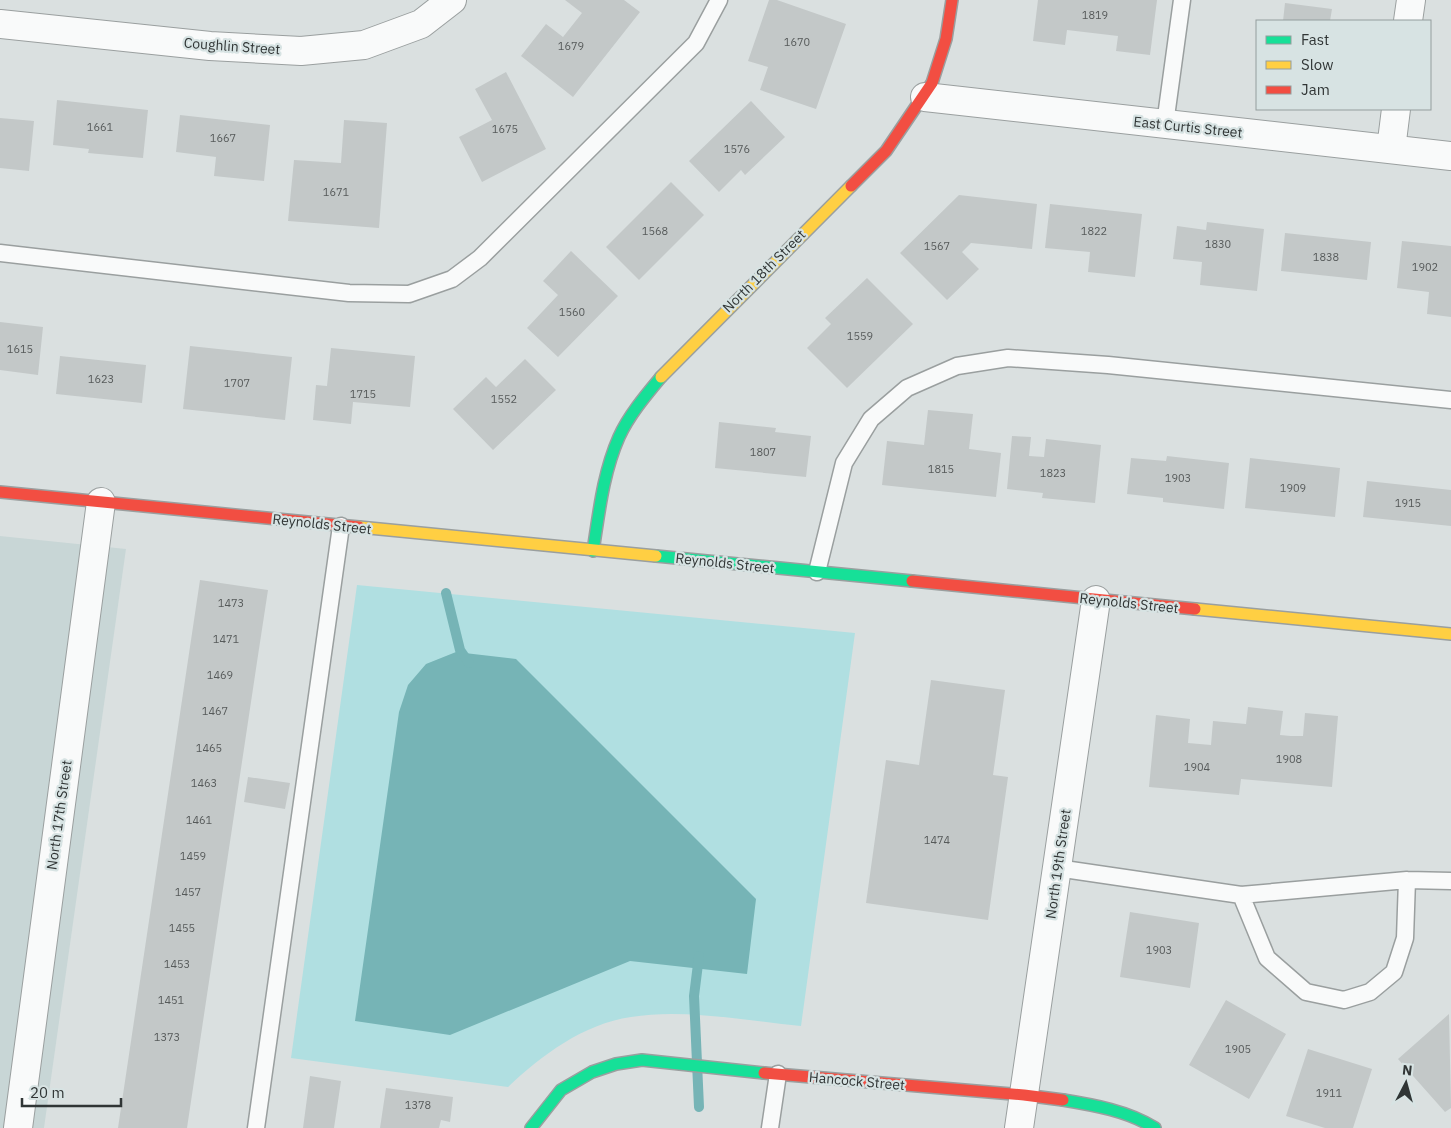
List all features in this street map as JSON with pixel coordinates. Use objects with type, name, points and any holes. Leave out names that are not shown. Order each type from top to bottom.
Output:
[{"type":"main road","name":"North 18th Street","points":[[593,550],[605,479],[619,438],[639,402],[678,358],[886,151],[925,97],[932,83],[946,39],[952,0]]},
{"type":"main road","name":"Reynolds Street","points":[[0,492],[1451,634]]},
{"type":"main road","name":"Hancock Street","points":[[531,1128],[561,1090],[592,1072],[616,1064],[642,1060],[778,1074],[1024,1095],[1089,1104],[1142,1120],[1155,1128]]},
{"type":"street","name":"Coughlin Street","points":[[0,24],[210,46],[301,51],[364,45],[421,24],[452,0]]},
{"type":"street","points":[[1408,20],[1411,0]]},
{"type":"street","name":"East Curtis Street","points":[[925,97],[1451,156]]},
{"type":"street","points":[[1391,149],[1396,110]]},
{"type":"street","name":"North 17th Street","points":[[18,1128],[101,502]]},
{"type":"street","name":"North 19th Street","points":[[1020,1128],[1096,600]]},
{"type":"lane","points":[[0,253],[349,293],[409,294],[452,279],[480,258],[696,42],[719,0]]},
{"type":"lane","points":[[1165,124],[1182,0]]},
{"type":"lane","points":[[817,572],[844,463],[871,419],[907,388],[956,366],[1008,358],[1108,365],[1451,400]]},
{"type":"lane","points":[[256,1128],[341,526]]},
{"type":"lane","points":[[1057,868],[1241,895],[1407,880],[1451,881]]},
{"type":"lane","points":[[1241,895],[1267,958],[1306,992],[1344,1000],[1370,992],[1394,972],[1405,938],[1407,880]]},
{"type":"lane","points":[[770,1128],[778,1074]]},
{"type":"shaded area","points":[[0,536],[126,549],[44,1128],[0,1128]]},
{"type":"shaded area","points":[[357,585],[855,633],[801,1026],[716,1016],[672,1014],[631,1017],[596,1026],[564,1043],[508,1087],[291,1058]]},
{"type":"shaded area","points":[[456,652],[516,659],[756,899],[747,974],[630,961],[450,1035],[355,1021],[399,712],[408,685],[426,664]]},
{"type":"building","points":[[565,0],[624,0],[640,12],[573,97],[521,56],[546,24],[563,37],[582,13]]},
{"type":"building","points":[[769,0],[777,0],[846,24],[816,109],[760,90],[768,67],[748,61]]},
{"type":"building","points":[[1038,0],[1157,0],[1150,55],[1116,51],[1118,36],[1067,30],[1065,45],[1033,41]]},
{"type":"building","points":[[1285,3],[1332,9],[1330,20],[1283,20]]},
{"type":"building","points":[[506,72],[546,149],[482,182],[459,137],[492,120],[475,89]]},
{"type":"building","points":[[57,100],[148,110],[143,158],[88,153],[89,149],[53,145]]},
{"type":"building","points":[[751,101],[785,137],[745,175],[741,170],[719,192],[689,161]]},
{"type":"building","points":[[180,115],[270,125],[264,181],[214,176],[216,157],[176,152]]},
{"type":"building","points":[[0,118],[34,121],[29,171],[0,168]]},
{"type":"building","points":[[344,120],[387,123],[379,228],[288,221],[294,160],[341,163]]},
{"type":"building","points":[[671,182],[704,215],[639,280],[606,247]]},
{"type":"building","points":[[959,195],[1037,204],[1032,249],[971,243],[962,252],[979,269],[947,300],[900,253]]},
{"type":"building","points":[[1050,204],[1142,214],[1135,277],[1088,272],[1090,252],[1045,248]]},
{"type":"building","points":[[1207,222],[1264,229],[1257,291],[1200,285],[1202,262],[1173,259],[1177,226],[1206,230]]},
{"type":"building","points":[[1285,233],[1371,242],[1367,280],[1281,271]]},
{"type":"building","points":[[1402,241],[1451,246],[1451,317],[1427,314],[1429,292],[1397,288]]},
{"type":"building","points":[[571,251],[618,296],[558,357],[527,328],[558,295],[543,281]]},
{"type":"building","points":[[867,278],[913,324],[847,388],[807,348],[831,324],[825,318]]},
{"type":"building","points":[[0,322],[43,327],[38,375],[0,370]]},
{"type":"building","points":[[190,346],[292,357],[285,420],[183,409]]},
{"type":"building","points":[[331,348],[415,356],[410,407],[353,402],[351,424],[313,420],[316,385],[327,386]]},
{"type":"building","points":[[60,356],[146,365],[142,403],[56,394]]},
{"type":"building","points":[[525,359],[556,390],[493,450],[453,409],[486,377],[496,387]]},
{"type":"building","points":[[928,410],[973,414],[969,449],[1001,453],[996,497],[882,485],[887,441],[924,445]]},
{"type":"building","points":[[719,422],[776,428],[775,432],[811,436],[806,477],[715,468]]},
{"type":"building","points":[[1012,436],[1031,437],[1029,456],[1044,457],[1046,439],[1101,445],[1095,503],[1042,498],[1043,493],[1007,489]]},
{"type":"building","points":[[1167,456],[1229,463],[1224,509],[1163,502],[1163,498],[1127,494],[1131,458],[1166,461]]},
{"type":"building","points":[[1250,458],[1340,468],[1335,517],[1245,508]]},
{"type":"building","points":[[1367,481],[1451,490],[1451,526],[1363,517]]},
{"type":"building","points":[[200,580],[268,590],[187,1128],[118,1128]]},
{"type":"building","points":[[931,680],[1005,690],[993,775],[1008,777],[988,920],[866,903],[886,760],[919,765]]},
{"type":"building","points":[[1248,707],[1283,711],[1280,735],[1303,736],[1305,713],[1338,716],[1332,787],[1241,779],[1239,795],[1149,787],[1156,715],[1190,719],[1188,743],[1211,745],[1213,721],[1246,724]]},
{"type":"building","points":[[248,777],[290,783],[285,809],[244,802]]},
{"type":"building","points":[[1130,912],[1199,923],[1190,988],[1120,977]]},
{"type":"building","points":[[1226,1000],[1286,1034],[1249,1099],[1189,1065]]},
{"type":"building","points":[[1449,1014],[1451,1108],[1445,1112],[1398,1059]]},
{"type":"building","points":[[1308,1049],[1372,1069],[1353,1128],[1325,1128],[1286,1116]]},
{"type":"building","points":[[310,1076],[341,1081],[334,1128],[303,1128]]},
{"type":"building","points":[[386,1088],[453,1097],[450,1122],[441,1120],[439,1128],[380,1128]]},
{"type":"waterway","points":[[446,593],[460,650],[469,663]]},
{"type":"waterway","points":[[699,956],[694,996],[699,1107]]},
{"type":"traffic: fast","points":[[593,551],[602,493],[619,437],[638,406],[661,377]]},
{"type":"traffic: fast","points":[[656,556],[912,581]]},
{"type":"traffic: fast","points":[[531,1128],[561,1090],[592,1072],[616,1064],[642,1060],[764,1073]]},
{"type":"traffic: fast","points":[[1063,1100],[1122,1113],[1155,1128]]},
{"type":"traffic: slow","points":[[661,377],[851,186]]},
{"type":"traffic: slow","points":[[359,527],[656,556]]},
{"type":"traffic: slow","points":[[1195,609],[1451,634]]},
{"type":"traffic: jam","points":[[851,186],[886,151],[932,83],[946,39],[952,0]]},
{"type":"traffic: jam","points":[[0,492],[359,527]]},
{"type":"traffic: jam","points":[[912,581],[1195,609]]},
{"type":"traffic: jam","points":[[764,1073],[1063,1100]]}]
